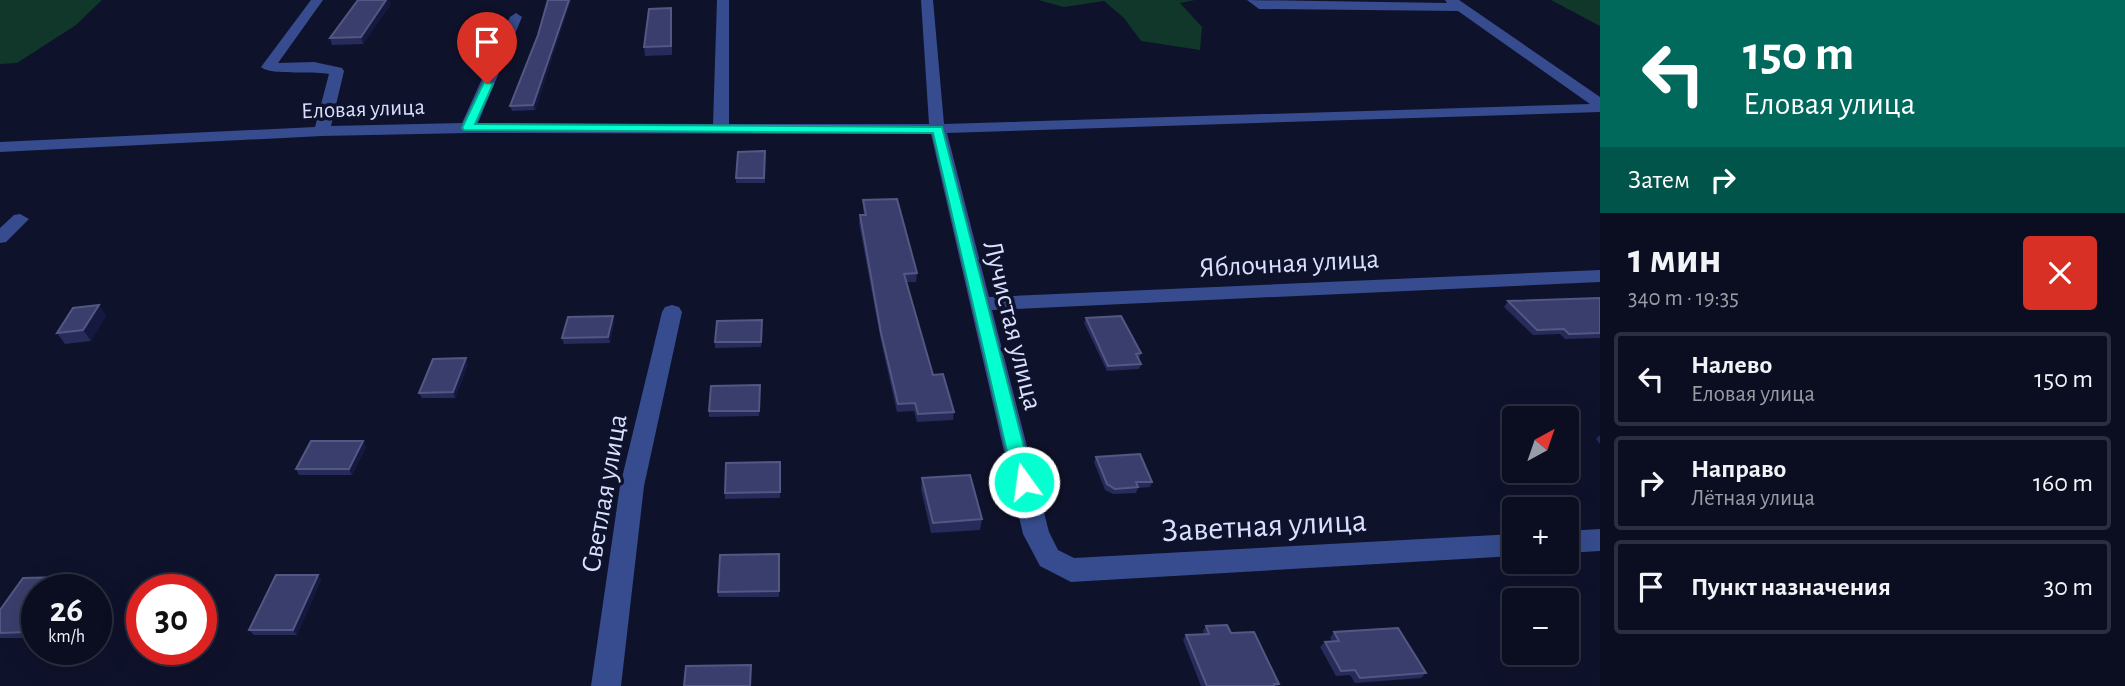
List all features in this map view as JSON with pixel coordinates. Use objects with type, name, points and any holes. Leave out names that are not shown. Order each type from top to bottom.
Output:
[{"type":"street","points":[[317,0],[268,67],[314,66],[337,71],[322,131]]},
{"type":"street","points":[[721,128],[723,0]]},
{"type":"street","name":"Лучистая улица","points":[[927,0],[937,129],[1036,534]]},
{"type":"street","points":[[1256,2],[1456,3],[1600,106]]},
{"type":"street","points":[[468,128],[516,18]]},
{"type":"street","name":"Еловая улица","points":[[0,147],[322,131],[468,128],[937,129],[1600,106]]},
{"type":"street","points":[[0,238],[20,219]]},
{"type":"street","name":"Яблочная улица","points":[[980,304],[1600,276]]},
{"type":"street","name":"Светлая улица","points":[[606,686],[632,486],[672,312]]},
{"type":"street","name":"Заветная улица","points":[[1036,534],[1049,558],[1070,570],[1502,546]]},
{"type":"street","points":[[1579,541],[1600,540]]},
{"type":"green space","points":[[0,0],[102,0],[76,25],[17,63],[0,64]]},
{"type":"green space","points":[[1038,0],[1195,0],[1180,3],[1202,27],[1200,50],[1141,41],[1124,18],[1104,1],[1064,7]]},
{"type":"green space","points":[[1551,0],[1600,0],[1600,26]]},
{"type":"building","points":[[358,0],[386,0],[361,37],[330,38]]},
{"type":"building","points":[[548,0],[569,0],[533,105],[510,106],[538,35]]},
{"type":"building","points":[[671,8],[671,46],[644,47],[649,9]]},
{"type":"building","points":[[765,151],[764,178],[736,178],[738,152]]},
{"type":"building","points":[[897,199],[917,273],[904,274],[933,375],[943,374],[954,412],[918,414],[915,403],[898,404],[881,333],[860,215],[866,215],[863,200]]},
{"type":"building","points":[[1600,298],[1600,333],[1569,334],[1564,329],[1537,330],[1508,301]]},
{"type":"building","points":[[99,305],[83,330],[57,333],[73,308]]},
{"type":"building","points":[[613,316],[608,337],[562,338],[568,317]]},
{"type":"building","points":[[1121,316],[1141,353],[1136,354],[1141,364],[1108,366],[1086,318]]},
{"type":"building","points":[[762,320],[761,342],[715,342],[717,321]]},
{"type":"building","points":[[466,358],[453,392],[419,393],[433,359]]},
{"type":"building","points":[[760,385],[759,411],[709,411],[711,386]]},
{"type":"building","points":[[311,441],[363,441],[349,469],[296,469]]},
{"type":"building","points":[[1140,454],[1152,482],[1136,482],[1138,487],[1115,489],[1107,484],[1096,457]]},
{"type":"building","points":[[780,462],[780,492],[725,493],[726,463]]},
{"type":"building","points":[[970,475],[982,519],[933,523],[922,478]]},
{"type":"building","points":[[779,554],[779,591],[718,592],[720,555]]},
{"type":"building","points":[[276,575],[318,575],[293,630],[249,630]]},
{"type":"building","points":[[21,581],[21,632],[0,633],[0,610]]},
{"type":"building","points":[[1227,625],[1231,633],[1254,632],[1279,684],[1207,686],[1186,635],[1209,634],[1206,626]]},
{"type":"building","points":[[1398,628],[1426,673],[1360,678],[1355,670],[1341,671],[1325,642],[1339,641],[1334,632]]},
{"type":"building","points":[[751,665],[750,686],[684,686],[686,666]]},
{"type":"route","points":[[487,84],[468,128],[938,129],[1024,482]]}]
